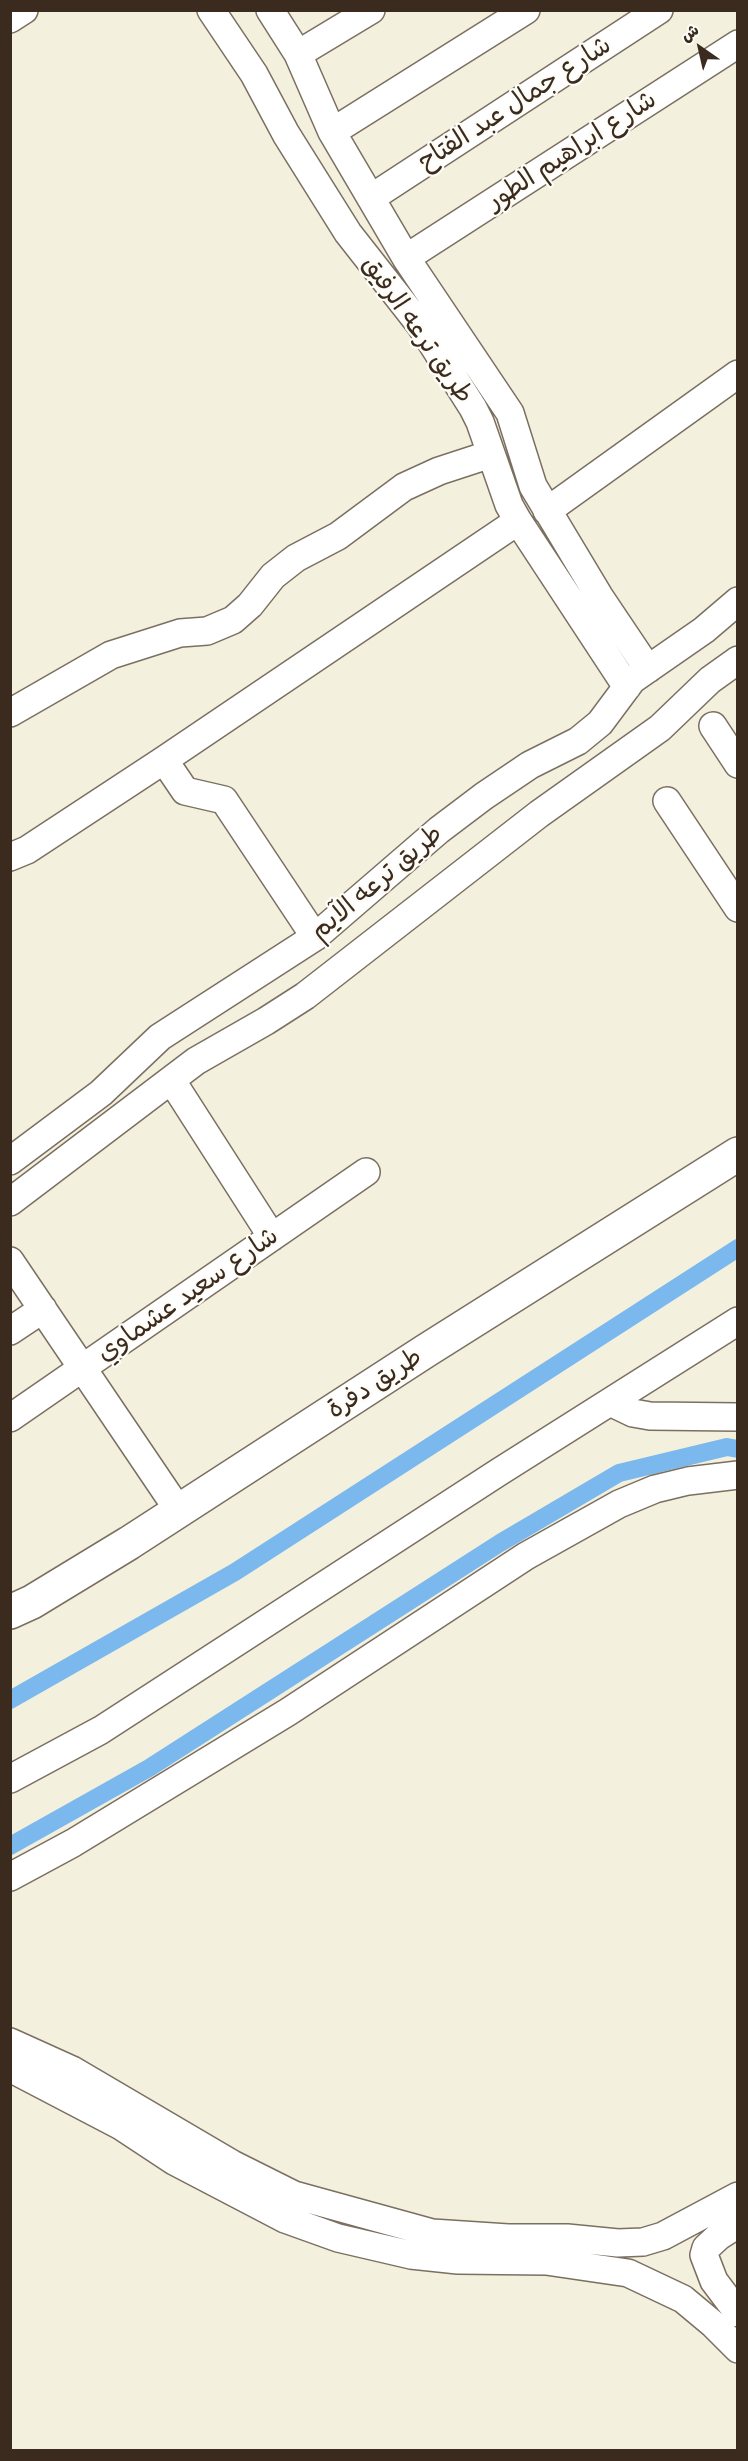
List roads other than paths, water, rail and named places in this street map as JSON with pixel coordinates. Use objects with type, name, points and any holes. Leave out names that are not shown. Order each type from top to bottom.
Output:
[{"type":"main road","name":"طريق دفرة","points":[[10,1612],[80,1574],[427,1350],[738,1154]]},
{"type":"street","points":[[10,19],[24,10]]},
{"type":"street","name":"طريق ترعه الرفيق","points":[[211,10],[254,74],[286,134],[348,233],[421,326],[473,408],[518,521],[627,687]]},
{"type":"street","name":"طريق ترعه الرفيق","points":[[270,10],[298,54],[333,132],[406,258],[510,412],[530,478],[547,511],[599,596],[648,669]]},
{"type":"street","points":[[298,54],[371,10]]},
{"type":"street","points":[[333,132],[526,10]]},
{"type":"street","name":"شارع جمال عبد الفتاح","points":[[371,198],[659,10]]},
{"type":"street","name":"شارع ابراهيم الطور","points":[[406,258],[738,44]]},
{"type":"street","points":[[547,511],[738,374]]},
{"type":"street","points":[[10,713],[111,655],[180,633],[207,631],[232,621],[250,605],[273,576],[296,558],[338,536],[404,487],[439,471],[491,454]]},
{"type":"street","points":[[10,857],[27,850],[164,760],[518,521]]},
{"type":"street","name":"طريق ترعه الآيم","points":[[10,1161],[101,1093],[160,1037],[315,937],[440,830],[484,796],[530,765],[578,741],[600,723],[632,680],[704,630],[738,601]]},
{"type":"street","name":"طريق ترعه الآيم","points":[[10,1202],[196,1061],[305,996],[538,813],[660,728],[710,680],[738,660]]},
{"type":"street","points":[[712,726],[738,764]]},
{"type":"street","points":[[164,760],[185,791],[224,800],[315,937]]},
{"type":"street","points":[[667,801],[738,909]]},
{"type":"street","points":[[172,1081],[272,1237]]},
{"type":"street","name":"شارع سعيد عشماوي","points":[[10,1418],[366,1172]]},
{"type":"street","points":[[10,1260],[179,1510]]},
{"type":"street","points":[[10,1331],[43,1309]]},
{"type":"street","points":[[10,1779],[101,1730],[738,1321]]},
{"type":"street","points":[[610,1402],[633,1413],[650,1416],[738,1417]]},
{"type":"street","points":[[10,1877],[73,1843],[278,1718],[526,1556],[619,1504],[655,1489],[688,1481],[738,1475]]},
{"type":"street","points":[[10,2042],[72,2070],[232,2164],[294,2195],[432,2234],[567,2238],[618,2243],[643,2242],[663,2236],[738,2196]]},
{"type":"street","points":[[10,2068],[121,2126],[174,2161],[285,2219],[338,2238],[411,2255],[458,2260],[546,2260],[628,2274],[683,2300],[713,2324],[738,2349]]},
{"type":"street","points":[[738,2224],[718,2236],[706,2248],[704,2255],[714,2281],[738,2313]]},
{"type":"waterway","points":[[10,1700],[235,1572],[738,1248]]},
{"type":"waterway","points":[[10,1846],[149,1768],[500,1543],[619,1473],[727,1447],[738,1449]]}]
